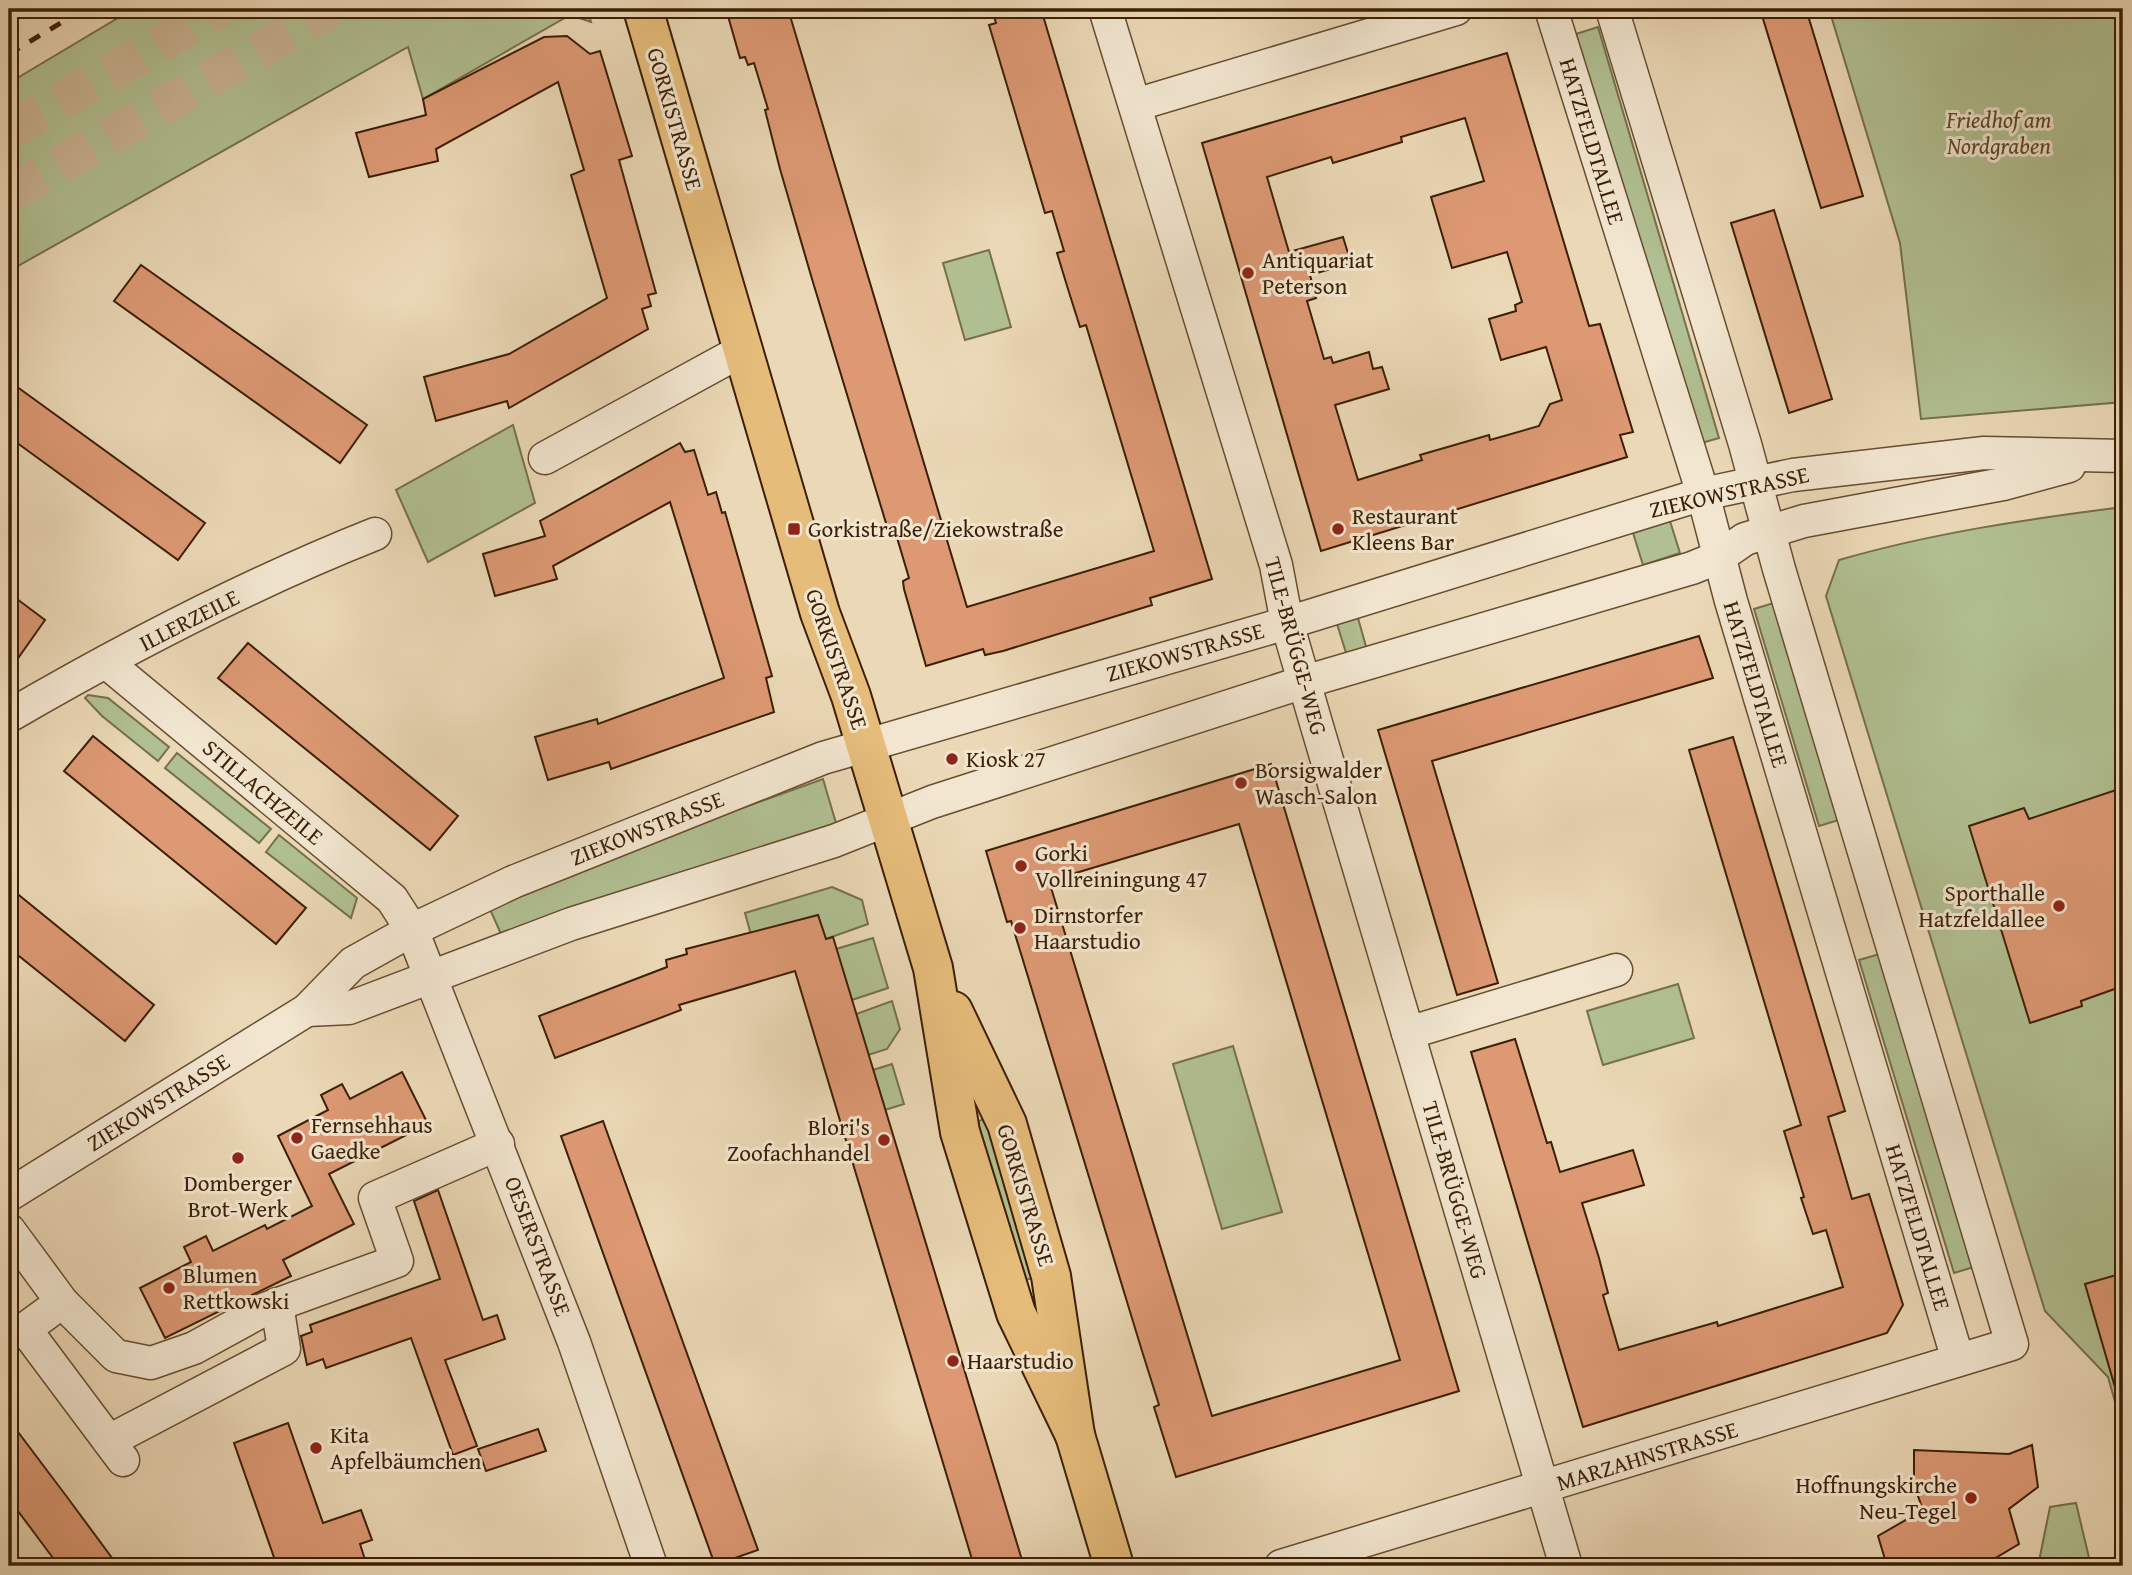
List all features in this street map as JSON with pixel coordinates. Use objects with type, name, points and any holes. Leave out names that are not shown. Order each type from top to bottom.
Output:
[{"type":"main road","name":"GORKISTRASSE","points":[[643,9],[741,351],[820,613],[890,820],[933,968],[1007,1124],[1051,1276],[1075,1435],[1114,1566]]},
{"type":"street","name":"TILE-BRÜGGE-WEG","points":[[1105,9],[1276,565],[1287,623],[1304,682],[1566,1566]]},
{"type":"street","points":[[1135,105],[1457,9]]},
{"type":"street","name":"HATZFELDTALLEE","points":[[1552,9],[1703,494],[1719,557],[1958,1360]]},
{"type":"street","points":[[1612,9],[1768,532]]},
{"type":"street","points":[[545,458],[741,351]]},
{"type":"street","name":"ZIEKOWSTRASSE","points":[[9,1195],[307,1010],[354,963],[412,930],[513,881],[818,760],[1287,623],[1703,494],[1793,475],[1984,453],[2119,456]]},
{"type":"street","name":"ZIEKOWSTRASSE","points":[[307,1010],[349,1008],[432,974],[571,924],[890,820],[932,802],[1304,682],[1692,568],[1719,557],[1745,539],[1804,522],[2003,484],[2119,456]]},
{"type":"street","name":"MARZAHNSTRASSE","points":[[1281,1566],[2011,1344],[1768,532]]},
{"type":"street","name":"ILLERZEILE","points":[[9,716],[106,662],[303,563],[375,534]]},
{"type":"street","name":"STILLACHZEILE","points":[[106,662],[392,899],[412,930]]},
{"type":"street","name":"OESERSTRASSE","points":[[412,930],[432,974],[603,1420],[651,1566]]},
{"type":"street","points":[[1408,1033],[1616,970]]},
{"type":"street","points":[[9,1230],[62,1302],[116,1356],[151,1363],[194,1348],[277,1304],[397,1261],[375,1198],[498,1144]]},
{"type":"street","points":[[62,1302],[25,1329],[116,1451],[284,1349],[277,1304]]},
{"type":"green space","points":[[133,9],[587,9],[591,22],[570,15],[423,99],[408,47],[9,271],[9,83]]},
{"type":"green space","name":"Friedhof am Nordgraben","points":[[1829,9],[2123,9],[2123,402],[1921,419],[1900,243]]},
{"type":"green space","points":[[1598,27],[1719,438],[1698,444],[1576,34]]},
{"type":"green space","points":[[989,250],[1011,327],[965,340],[943,263]]},
{"type":"green space","points":[[513,425],[535,503],[428,562],[396,490]]},
{"type":"green space","points":[[2123,507],[2123,1430],[2108,1377],[2045,1311],[1826,596],[1839,560],[1980,528]]},
{"type":"green space","points":[[1670,521],[1680,553],[1643,565],[1633,533]]},
{"type":"green space","points":[[1777,602],[1842,819],[1819,826],[1754,609]]},
{"type":"green space","points":[[1358,618],[1367,650],[1347,656],[1337,624]]},
{"type":"green space","points":[[88,695],[108,698],[169,747],[158,761],[102,716],[85,698]]},
{"type":"green space","points":[[177,753],[271,829],[259,843],[165,768]]},
{"type":"green space","points":[[823,779],[836,823],[501,934],[489,907],[714,818]]},
{"type":"green space","points":[[279,835],[357,898],[351,918],[266,852]]},
{"type":"green space","points":[[832,887],[862,900],[868,924],[826,939],[818,915],[751,935],[745,913]]},
{"type":"green space","points":[[873,938],[888,988],[852,1000],[836,949]]},
{"type":"green space","points":[[1883,953],[1977,1266],[1954,1273],[1859,960]]},
{"type":"green space","points":[[1678,984],[1694,1038],[1603,1065],[1587,1011]]},
{"type":"green space","points":[[892,1001],[900,1029],[887,1049],[868,1055],[856,1014]]},
{"type":"green space","points":[[1233,1046],[1282,1212],[1222,1229],[1173,1064]]},
{"type":"green space","points":[[892,1064],[904,1104],[885,1110],[873,1070]]},
{"type":"green space","points":[[983,1119],[991,1120],[1035,1277],[1020,1282],[974,1124]]},
{"type":"green space","points":[[2076,1503],[2091,1566],[2038,1566],[2050,1507]]},
{"type":"building","points":[[726,9],[788,9],[967,607],[1154,551],[1086,325],[1080,327],[1057,253],[1064,251],[1052,211],[1045,213],[989,25],[996,23],[992,9],[1041,9],[1212,579],[1150,598],[1152,605],[1003,651],[985,655],[983,649],[926,666],[904,589],[903,581],[909,578],[895,531],[889,533],[812,279],[780,169],[765,110],[768,109],[754,63],[748,65],[745,57],[740,58]]},
{"type":"building","points":[[1760,9],[1806,9],[1863,196],[1821,208]]},
{"type":"building","points":[[567,36],[590,54],[600,51],[632,156],[619,160],[656,293],[648,295],[651,306],[642,309],[648,329],[509,408],[507,401],[436,421],[424,377],[509,354],[607,298],[571,175],[584,170],[558,82],[436,149],[438,161],[369,177],[356,133],[426,115],[423,99],[544,37]]},
{"type":"building","points":[[1507,53],[1589,326],[1600,324],[1633,432],[1620,435],[1627,457],[1321,551],[1202,143]],"holes":[[[1465,118],[1484,181],[1431,197],[1452,268],[1507,252],[1522,302],[1515,305],[1516,311],[1489,319],[1501,360],[1546,347],[1562,400],[1550,404],[1539,426],[1490,440],[1489,435],[1420,455],[1422,460],[1358,480],[1335,405],[1389,389],[1382,367],[1373,369],[1369,352],[1333,363],[1331,357],[1324,359],[1307,301],[1316,298],[1310,275],[1351,263],[1343,237],[1289,252],[1267,177],[1331,157],[1333,163],[1402,142],[1401,137]]]},
{"type":"building","points":[[1774,210],[1832,399],[1789,413],[1731,223]]},
{"type":"building","points":[[141,265],[367,425],[340,463],[114,301]]},
{"type":"building","points":[[9,381],[205,523],[178,560],[9,437]]},
{"type":"building","points":[[680,443],[685,452],[694,450],[708,495],[716,492],[722,513],[725,512],[772,676],[766,678],[774,712],[611,769],[609,762],[548,780],[535,737],[597,719],[598,724],[724,678],[670,502],[553,566],[557,579],[495,596],[483,554],[545,536],[540,521]]},
{"type":"building","points":[[9,593],[45,620],[9,671]]},
{"type":"building","points":[[1699,636],[1713,678],[1432,761],[1498,983],[1457,995],[1378,730]]},
{"type":"building","points":[[248,643],[458,816],[430,850],[218,678]]},
{"type":"building","points":[[93,736],[306,908],[276,944],[64,771]]},
{"type":"building","points":[[1733,737],[1845,1111],[1828,1117],[1852,1199],[1869,1194],[1903,1305],[1887,1333],[1583,1427],[1471,1052],[1515,1039],[1547,1143],[1551,1142],[1560,1172],[1633,1150],[1644,1185],[1582,1203],[1608,1293],[1603,1295],[1619,1350],[1717,1322],[1718,1326],[1843,1287],[1826,1230],[1813,1234],[1801,1198],[1804,1197],[1784,1131],[1801,1125],[1689,750]]},
{"type":"building","points":[[1271,764],[1459,1391],[1176,1477],[1154,1407],[1159,1405],[1011,921],[1007,922],[986,851]],"holes":[[[1239,824],[1400,1360],[1212,1416],[1049,881]]]},
{"type":"building","name":"Sporthalle Hatzfeldallee","points":[[2116,790],[2123,813],[2123,986],[2081,1001],[2082,1006],[2030,1023],[1969,826],[2024,808],[2029,819]]},
{"type":"building","points":[[9,887],[154,1005],[125,1041],[9,948]]},
{"type":"building","points":[[818,915],[826,939],[833,937],[1022,1560],[1001,1566],[974,1566],[795,971],[679,1005],[681,1010],[555,1058],[539,1016],[667,967],[666,960],[687,954],[686,949]]},
{"type":"building","points":[[402,1072],[428,1124],[329,1174],[354,1224],[283,1260],[291,1276],[165,1338],[140,1288],[191,1262],[184,1247],[206,1236],[213,1251],[265,1225],[267,1229],[312,1206],[278,1136],[328,1110],[321,1095],[342,1084],[350,1099]]},
{"type":"building","points":[[603,1121],[758,1550],[715,1565],[561,1136]]},
{"type":"building","points":[[438,1190],[483,1320],[497,1315],[505,1339],[445,1360],[477,1446],[453,1455],[411,1338],[326,1368],[323,1359],[307,1365],[301,1336],[312,1332],[310,1325],[440,1279],[414,1201]]},
{"type":"building","points":[[2123,1273],[2123,1393],[2117,1394],[2085,1284]]},
{"type":"building","points":[[9,1420],[118,1566],[59,1566],[9,1499]]},
{"type":"building","points":[[288,1423],[323,1523],[361,1510],[372,1540],[360,1544],[367,1566],[277,1566],[234,1443]]},
{"type":"building","points":[[538,1429],[546,1451],[486,1471],[478,1449]]},
{"type":"building","name":"Hoffnungskirche Neu-Tegel","points":[[2032,1445],[2038,1487],[2009,1509],[2019,1544],[1982,1566],[1887,1566],[1878,1536],[1923,1510],[1914,1485],[1914,1450],[2009,1454]]},
{"type":"tunnel","points":[[9,131],[220,9]]},
{"type":"tunnel","points":[[9,194],[331,9]]},
{"type":"railway","points":[[9,54],[84,9]]},
{"type":"place","name":"Antiquariat Peterson","points":[[1248,273]]},
{"type":"place","name":"Gorkistraße/Ziekowstraße","points":[[794,529]]},
{"type":"place","name":"Restaurant Kleens Bar","points":[[1338,529]]},
{"type":"place","name":"Kiosk 27","points":[[952,759]]},
{"type":"place","name":"Borsigwalder Wasch-Salon","points":[[1241,783]]},
{"type":"place","name":"Gorki Vollreiningung 47","points":[[1021,866]]},
{"type":"place","name":"Sporthalle Hatzfeldallee","points":[[2059,906]]},
{"type":"place","name":"Dirnstorfer Haarstudio","points":[[1020,928]]},
{"type":"place","name":"Fernsehhaus Gaedke","points":[[297,1138]]},
{"type":"place","name":"Blori's Zoofachhandel","points":[[884,1140]]},
{"type":"place","name":"Domberger Brot-Werk","points":[[238,1158]]},
{"type":"place","name":"Blumen Rettkowski","points":[[169,1288]]},
{"type":"place","name":"Haarstudio","points":[[953,1361]]},
{"type":"place","name":"Kita Apfelbäumchen","points":[[316,1448]]},
{"type":"place","name":"Hoffnungskirche Neu-Tegel","points":[[1971,1498]]}]
